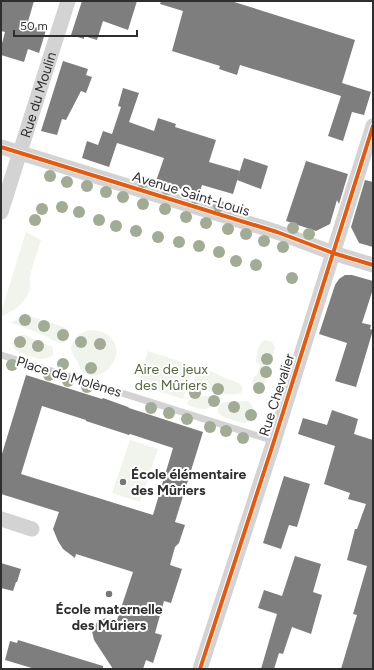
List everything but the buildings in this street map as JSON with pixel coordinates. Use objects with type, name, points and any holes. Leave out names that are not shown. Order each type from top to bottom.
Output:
[{"type":"street","name":"Rue du Moulin","points":[[1,212],[68,1]]},
{"type":"street","name":"Rue Chevalier","points":[[200,669],[334,253],[373,126]]},
{"type":"street","name":"Avenue Saint-Louis","points":[[1,147],[278,232],[334,253],[373,265]]},
{"type":"street","points":[[1,519],[32,529]]},
{"type":"lane","name":"Place de Molènes","points":[[1,356],[274,441]]},
{"type":"green space","points":[[26,232],[41,240],[30,276],[30,290],[22,303],[14,310],[2,316],[1,312]]},
{"type":"green space","points":[[26,315],[64,327],[68,330],[68,338],[65,342],[59,343],[39,333],[12,323]]},
{"type":"green space","points":[[90,330],[96,330],[108,335],[115,345],[116,353],[110,368],[96,376],[89,375],[82,371],[73,355],[71,348],[79,335]]},
{"type":"green space","points":[[21,335],[25,335],[52,347],[53,355],[41,359],[17,351],[13,346],[13,342],[14,339]]},
{"type":"green space","points":[[264,340],[268,340],[274,344],[275,348],[263,389],[258,393],[252,384],[252,381],[258,373],[260,365],[256,362],[258,350],[260,344]]},
{"type":"green space","name":"Aire de jeux des Mûriers","points":[[148,351],[194,366],[183,399],[154,390],[155,385],[139,380]]},
{"type":"green space","points":[[204,369],[239,383],[242,387],[241,393],[220,394],[200,388],[197,386],[195,377],[198,372]]},
{"type":"green space","points":[[204,396],[214,396],[216,403],[207,409],[200,409],[190,406],[187,403],[192,399]]},
{"type":"green space","points":[[248,401],[253,407],[254,414],[251,420],[247,422],[243,423],[228,419],[219,413],[219,407],[224,402]]},
{"type":"green space","points":[[130,440],[158,449],[140,502],[112,493]]},
{"type":"cycle path","points":[[200,669],[274,441],[373,126]]},
{"type":"cycle path","points":[[1,147],[277,232],[333,253],[373,265]]},
{"type":"place","name":"École élémentaire des Mûriers","points":[[123,482]]},
{"type":"place","name":"École maternelle des Mûriers","points":[[109,594]]}]
